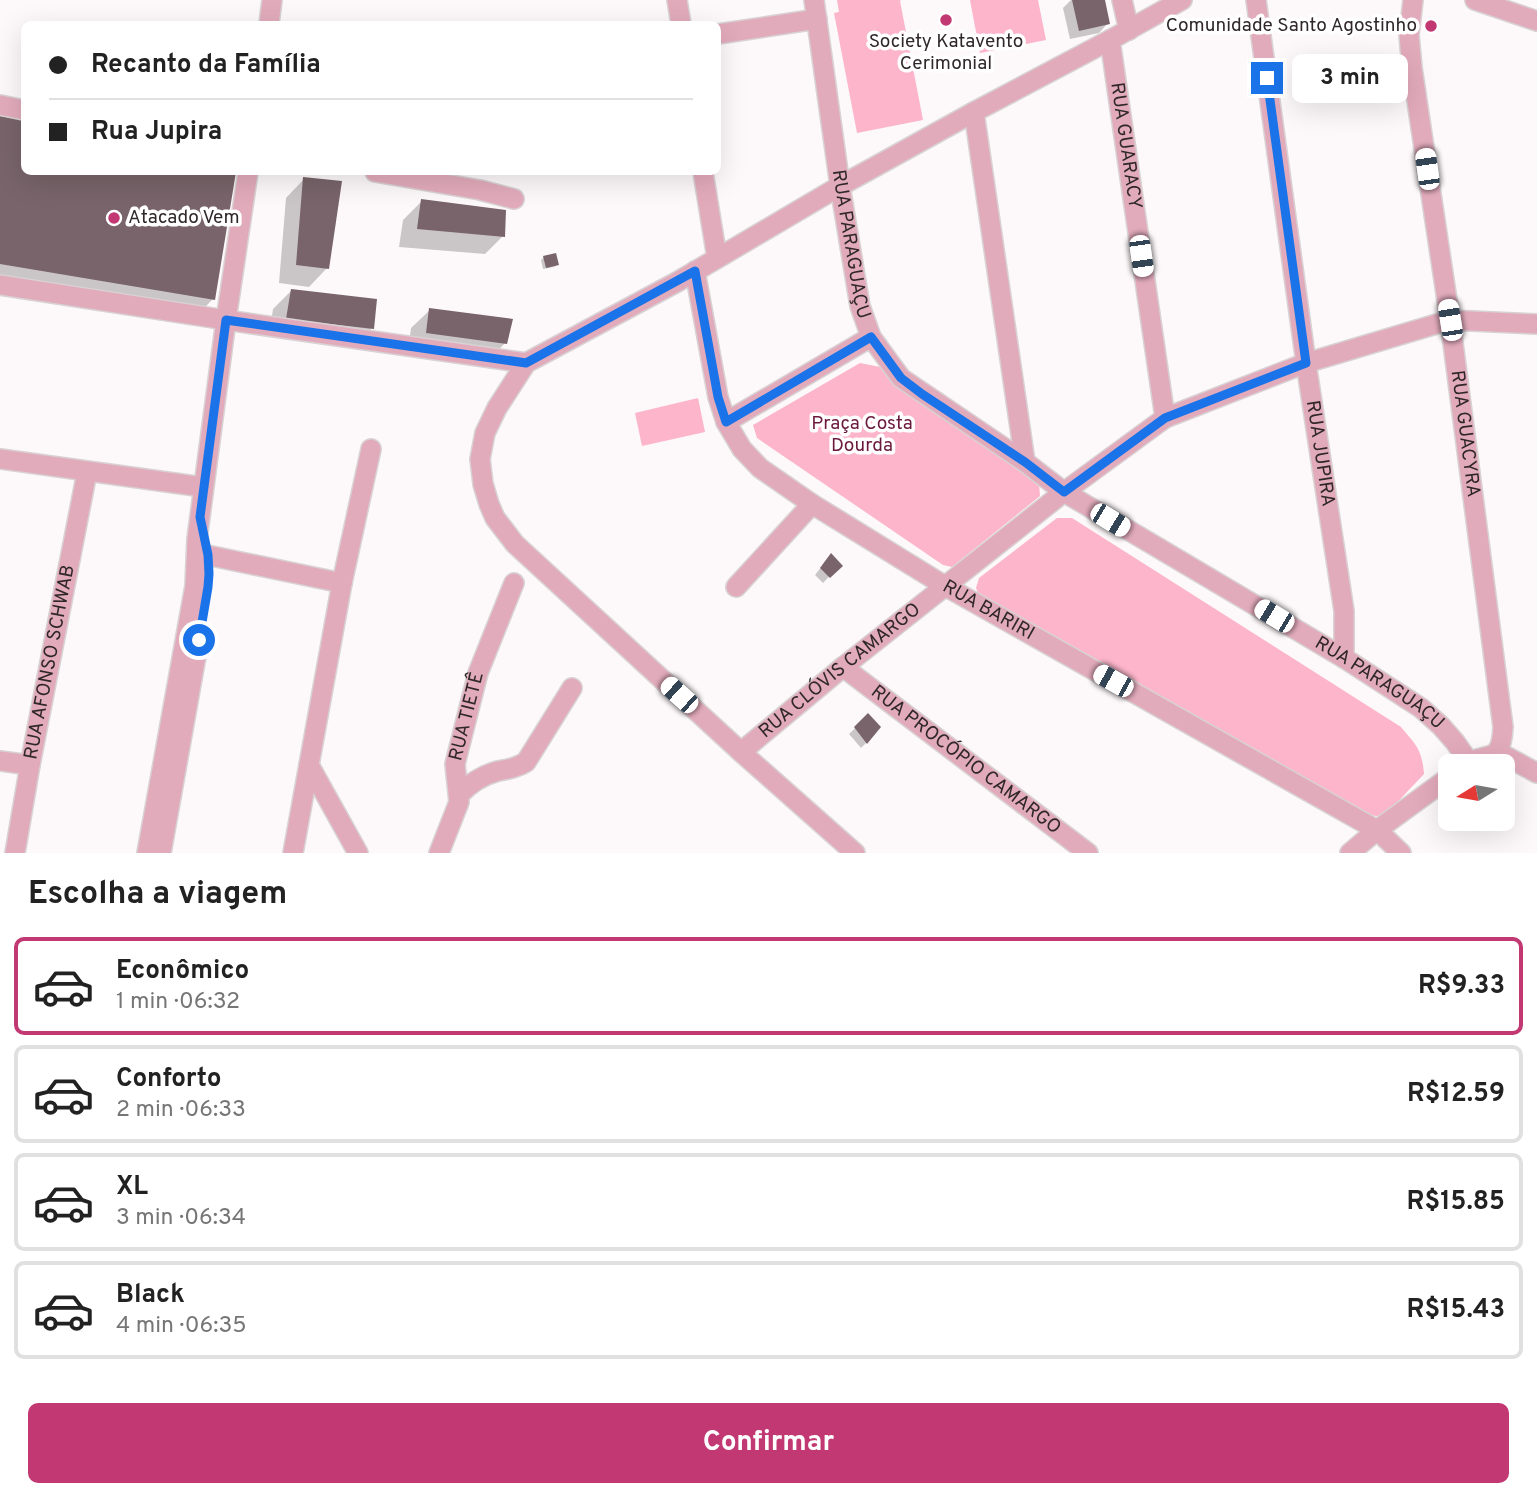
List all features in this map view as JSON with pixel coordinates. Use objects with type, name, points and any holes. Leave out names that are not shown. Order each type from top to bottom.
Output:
[{"type":"street","points":[[269,21],[272,0]]},
{"type":"street","points":[[677,0],[680,21]]},
{"type":"street","points":[[1122,0],[1129,30]]},
{"type":"street","points":[[855,853],[515,544],[495,518],[483,484],[481,459],[485,433],[497,408],[526,363],[695,271],[840,186],[1182,0]]},
{"type":"street","name":"RUA JUPIRA","points":[[1256,0],[1306,363],[1344,611],[1343,658]]},
{"type":"street","name":"RUA GUACYRA","points":[[1413,0],[1409,35],[1412,68],[1450,320],[1503,727],[1503,742],[1498,752]]},
{"type":"street","points":[[1475,0],[1537,21]]},
{"type":"street","points":[[721,32],[815,10]]},
{"type":"street","name":"RUA PARAGUAÇU","points":[[815,10],[860,306],[871,337],[901,378],[1025,462],[1064,492],[1343,658],[1421,708],[1455,742],[1461,754]]},
{"type":"street","name":"RUA GUARACY","points":[[1110,40],[1165,418]]},
{"type":"street","points":[[0,105],[21,109]]},
{"type":"street","points":[[974,112],[1025,462]]},
{"type":"street","points":[[161,853],[208,587],[202,554],[200,517],[248,175]]},
{"type":"street","points":[[392,175],[480,190],[514,199]]},
{"type":"street","points":[[704,175],[717,258]]},
{"type":"street","name":"RUA BARIRI","points":[[695,271],[718,397],[726,422],[742,449],[760,468],[812,505],[945,586],[1377,830],[1401,853]]},
{"type":"street","points":[[0,285],[526,363]]},
{"type":"street","name":"RUA CLÓVIS CAMARGO","points":[[741,752],[843,667],[1064,492],[1165,418],[1306,363],[1450,320],[1537,324]]},
{"type":"street","points":[[726,422],[871,337]]},
{"type":"street","points":[[293,853],[342,583],[371,449]]},
{"type":"street","points":[[0,459],[204,487]]},
{"type":"street","name":"RUA AFONSO SCHWAB","points":[[15,853],[87,472]]},
{"type":"street","points":[[736,587],[812,505]]},
{"type":"street","points":[[202,554],[342,583]]},
{"type":"street","points":[[147,853],[202,554]]},
{"type":"street","name":"RUA TIETÊ","points":[[439,853],[458,802],[455,764],[478,673],[514,583]]},
{"type":"street","name":"RUA PROCÓPIO CAMARGO","points":[[843,667],[1088,853]]},
{"type":"street","points":[[458,795],[470,784],[526,762],[572,688]]},
{"type":"street","points":[[1494,754],[1498,752],[1537,773]]},
{"type":"street","points":[[0,761],[30,765]]},
{"type":"street","points":[[309,765],[358,853]]},
{"type":"street","points":[[1350,853],[1438,785]]},
{"type":"green space","points":[[837,0],[901,0],[923,120],[857,133],[834,13],[839,12]]},
{"type":"green space","points":[[970,0],[1038,0],[1046,40],[980,53]]},
{"type":"green space","name":"Praça Costa Dourda","points":[[860,363],[880,367],[912,397],[1039,484],[1040,496],[952,567],[943,565],[757,438],[753,425]]},
{"type":"green space","points":[[698,398],[705,432],[642,446],[635,413]]},
{"type":"green space","points":[[1057,518],[1072,518],[1401,727],[1417,748],[1424,774],[1389,811],[1378,816],[1362,815],[981,600],[976,588],[979,578]]},
{"type":"building","points":[[1072,0],[1105,0],[1110,24],[1079,31]]},
{"type":"building","name":"Atacado Vem","points":[[0,116],[21,120],[21,175],[236,175],[215,300],[0,264]]},
{"type":"building","points":[[303,177],[342,181],[329,269],[296,265]]},
{"type":"building","points":[[421,199],[506,210],[505,237],[417,229]]},
{"type":"building","points":[[556,253],[559,265],[546,268],[543,256]]},
{"type":"building","points":[[291,289],[377,299],[374,329],[286,319]]},
{"type":"building","points":[[429,308],[513,319],[507,344],[426,333]]},
{"type":"building","points":[[831,553],[843,566],[830,578],[820,568]]},
{"type":"building","points":[[868,713],[881,727],[867,744],[854,727]]},
{"type":"place","name":"Society Katavento Cerimonial","points":[[946,20]]},
{"type":"place","name":"Comunidade Santo Agostinho","points":[[1431,26]]},
{"type":"place","name":"Atacado Vem","points":[[114,218]]},
{"type":"route","points":[[199,640],[209,574],[200,517],[226,320],[526,363],[695,271],[718,397],[726,422],[871,337],[901,378],[1025,462],[1064,492],[1165,418],[1306,363],[1267,78]]}]
